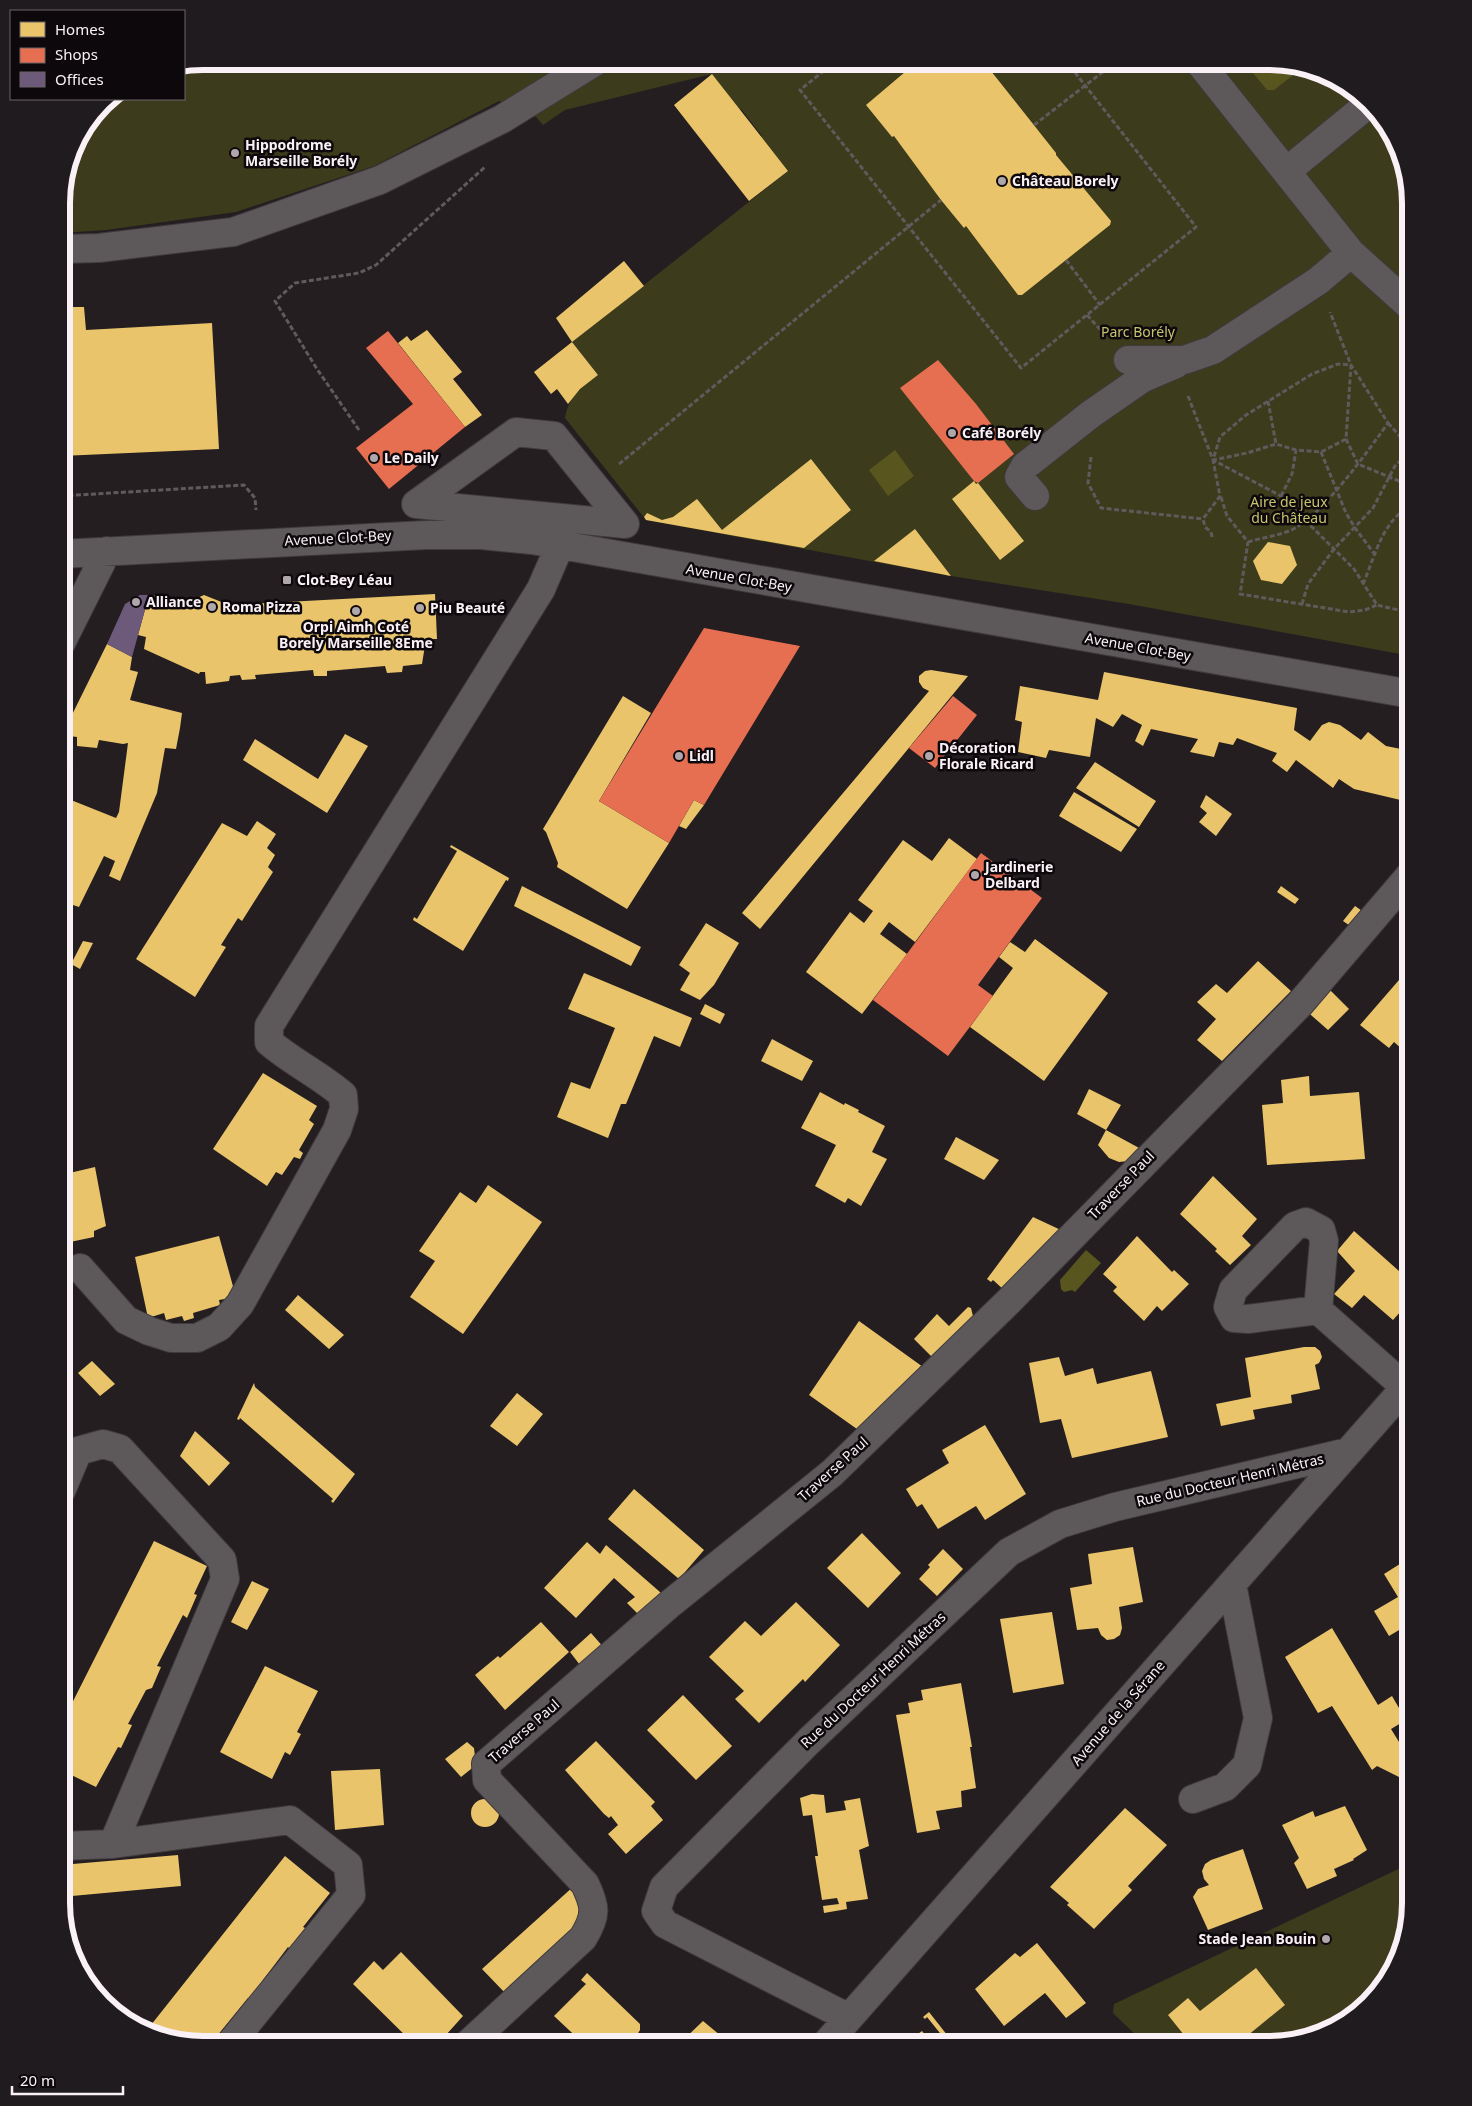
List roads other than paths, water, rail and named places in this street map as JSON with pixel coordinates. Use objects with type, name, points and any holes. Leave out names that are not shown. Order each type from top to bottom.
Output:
[{"type":"street","points":[[70,249],[99,248],[233,232],[380,180],[502,119],[581,70]]},
{"type":"street","points":[[1205,70],[1351,253],[1402,299]]},
{"type":"street","points":[[1286,171],[1363,109]]},
{"type":"street","points":[[1035,496],[1019,478],[1025,466],[1090,414],[1143,378],[1213,350],[1318,281],[1351,253]]},
{"type":"street","points":[[1128,360],[1184,360]]},
{"type":"street","points":[[516,432],[554,436],[604,476],[626,524],[558,518],[416,504],[516,432]]},
{"type":"street","points":[[532,540],[604,476]]},
{"type":"street","name":"Avenue Clot-Bey","points":[[70,553],[426,534],[481,535],[532,540],[1402,692]]},
{"type":"street","points":[[80,1268],[126,1320],[149,1331],[171,1338],[197,1338],[219,1327],[240,1304],[337,1130],[344,1109],[343,1095],[329,1083],[286,1057],[269,1042],[269,1026],[541,589],[560,545]]},
{"type":"street","points":[[70,627],[107,551]]},
{"type":"street","name":"Traverse Paul","points":[[476,2036],[584,1938],[593,1922],[594,1904],[585,1884],[487,1780],[486,1764],[671,1603],[832,1473],[1009,1301],[1299,1005],[1402,885]]},
{"type":"street","points":[[1318,1310],[1402,1379]]},
{"type":"street","name":"Avenue de la Sérane","points":[[833,2036],[1402,1391]]},
{"type":"street","points":[[70,1470],[78,1451],[103,1444],[120,1448],[222,1560],[224,1579],[112,1844]]},
{"type":"street","name":"Rue du Docteur Henri Métras","points":[[849,2018],[665,1924],[656,1911],[664,1886],[808,1741],[1009,1552],[1060,1524],[1115,1508],[1348,1452]]},
{"type":"street","points":[[1193,1799],[1225,1787],[1247,1765],[1258,1718],[1232,1584]]},
{"type":"street","points":[[70,1846],[112,1844],[290,1820],[348,1865],[351,1895],[236,2036]]},
{"type":"place","name":"Hippodrome Marseille Borély","points":[[235,153]]},
{"type":"place","name":"Château Borely","points":[[1002,181]]},
{"type":"place","name":"Café Borély","points":[[952,433]]},
{"type":"place","name":"Le Daily","points":[[374,458]]},
{"type":"place","name":"Clot-Bey Léau","points":[[287,580]]},
{"type":"place","name":"Alliance","points":[[136,602]]},
{"type":"place","name":"Roma Pizza","points":[[212,607]]},
{"type":"place","name":"Piu Beauté","points":[[420,608]]},
{"type":"place","name":"Orpi Aimh Coté Borely Marseille 8Eme","points":[[356,611]]},
{"type":"place","name":"Lidl","points":[[679,756]]},
{"type":"place","name":"Décoration Florale Ricard","points":[[929,756]]},
{"type":"place","name":"Jardinerie Delbard","points":[[975,875]]},
{"type":"place","name":"Stade Jean Bouin","points":[[1326,1939]]},
{"type":"park label","name":"Parc Borély","points":[[1138,332]]},
{"type":"park label","name":"Aire de jeux du Château","points":[[1289,510]]}]
